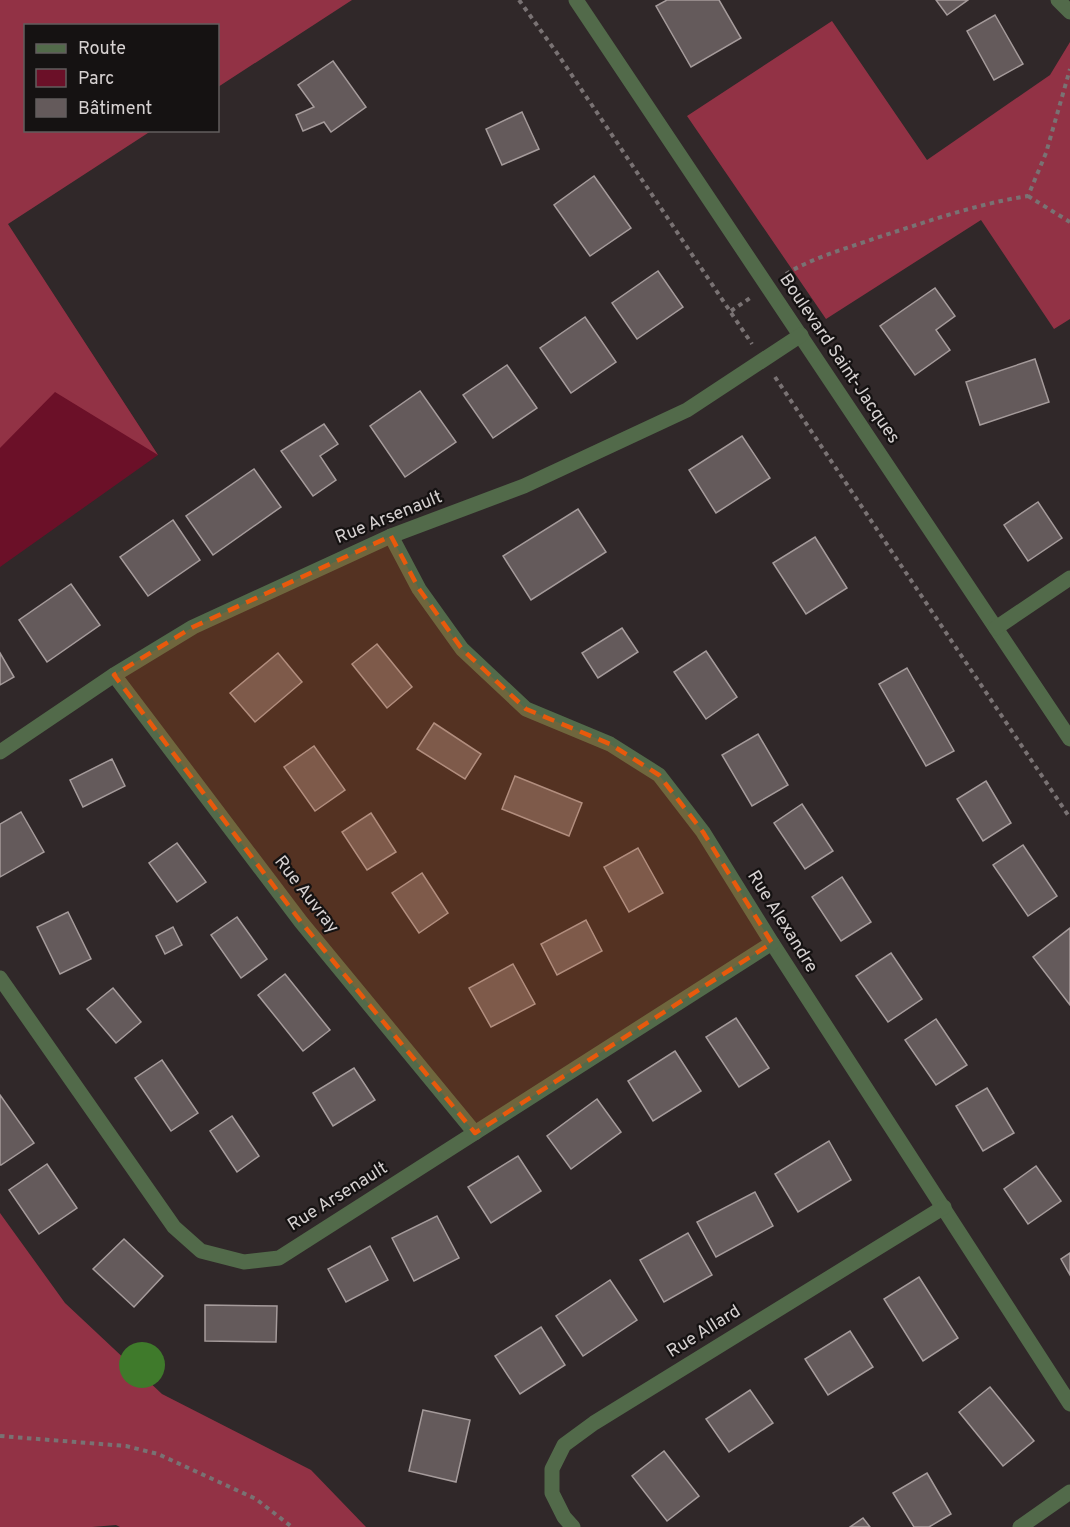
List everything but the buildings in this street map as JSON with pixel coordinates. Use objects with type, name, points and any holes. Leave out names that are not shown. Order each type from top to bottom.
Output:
[{"type":"street","name":"Boulevard Saint-Jacques","points":[[576,0],[1070,739]]},
{"type":"street","points":[[1058,0],[1070,12]]},
{"type":"street","name":"Rue Arsenault","points":[[0,752],[114,675],[193,627],[391,536],[524,486],[687,410],[801,335]]},
{"type":"street","name":"Rue Alexandre","points":[[391,536],[419,589],[462,649],[526,708],[610,744],[659,775],[703,832],[772,943],[1070,1404]]},
{"type":"street","points":[[996,628],[1070,578]]},
{"type":"street","name":"Rue Auvray","points":[[114,675],[301,922],[475,1133]]},
{"type":"street","name":"Rue Arsenault","points":[[0,978],[174,1227],[201,1251],[244,1262],[279,1258],[772,943]]},
{"type":"street","name":"Rue Allard","points":[[573,1527],[564,1517],[552,1493],[552,1469],[564,1445],[594,1423],[944,1207]]},
{"type":"street","points":[[1020,1527],[1070,1492]]},
{"type":"path","points":[[519,0],[763,359],[1070,818]]},
{"type":"path","points":[[1028,196],[1046,153],[1070,69]]},
{"type":"path","points":[[731,312],[806,262],[998,200],[1028,196],[1070,222]]},
{"type":"path","points":[[0,1436],[126,1446],[158,1454],[256,1499],[292,1527]]},
{"type":"highlighted area","points":[[391,536],[419,589],[462,649],[526,709],[610,744],[659,775],[703,832],[772,943],[475,1133],[301,922],[114,675],[193,627]]},
{"type":"green space","points":[[6,222],[158,455],[0,567],[0,225]]},
{"type":"shaded area","points":[[0,0],[352,0],[219,86],[219,24],[24,24],[24,132],[149,132],[8,224],[158,455],[55,392],[0,448]]},
{"type":"shaded area","points":[[832,21],[927,160],[1050,75],[1070,42],[1070,319],[1054,329],[981,220],[826,319],[687,116]]},
{"type":"shaded area","points":[[0,1213],[65,1303],[162,1394],[311,1470],[366,1527],[120,1527],[116,1525],[0,1527]]},
{"type":"shaded area","points":[[142,1342],[158,1349],[165,1365],[158,1381],[142,1388],[126,1381],[119,1365],[126,1349]]}]
